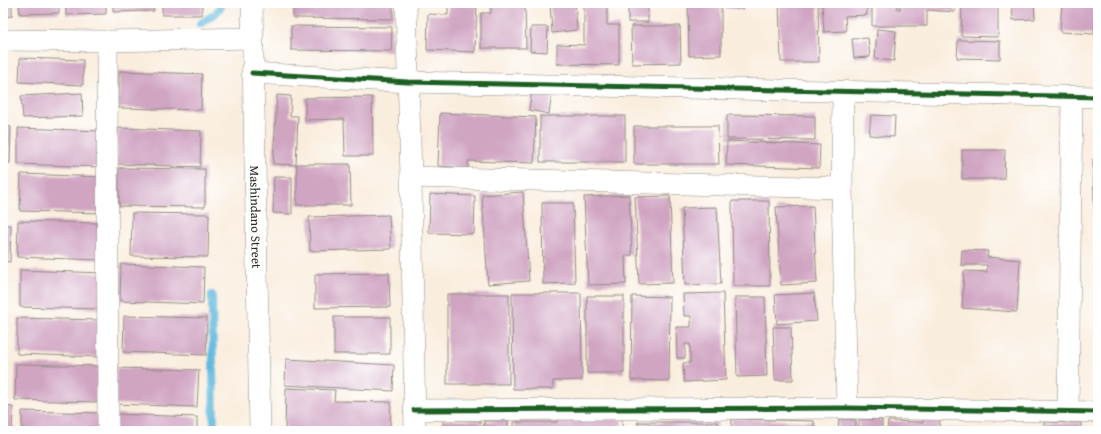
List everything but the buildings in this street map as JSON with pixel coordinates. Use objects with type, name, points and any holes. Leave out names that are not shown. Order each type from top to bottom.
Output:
[{"type":"street","name":"Mashindano Street","points":[[252,3],[252,73],[260,431]]},
{"type":"street","points":[[406,3],[411,177],[415,431]]},
{"type":"street","points":[[3,40],[107,41],[252,38]]},
{"type":"street","points":[[107,41],[108,431]]},
{"type":"street","points":[[252,73],[408,82],[1098,98]]},
{"type":"street","points":[[843,92],[842,188],[847,408]]},
{"type":"street","points":[[1068,412],[1072,98]]},
{"type":"street","points":[[411,177],[842,188]]},
{"type":"street","points":[[414,410],[847,408],[1098,412]]},
{"type":"waterway","points":[[200,24],[216,13],[223,3]]},
{"type":"waterway","points":[[212,295],[214,431]]},
{"type":"cycle path","points":[[252,73],[408,82],[1098,97]]},
{"type":"cycle path","points":[[414,410],[847,408],[1098,412]]}]
